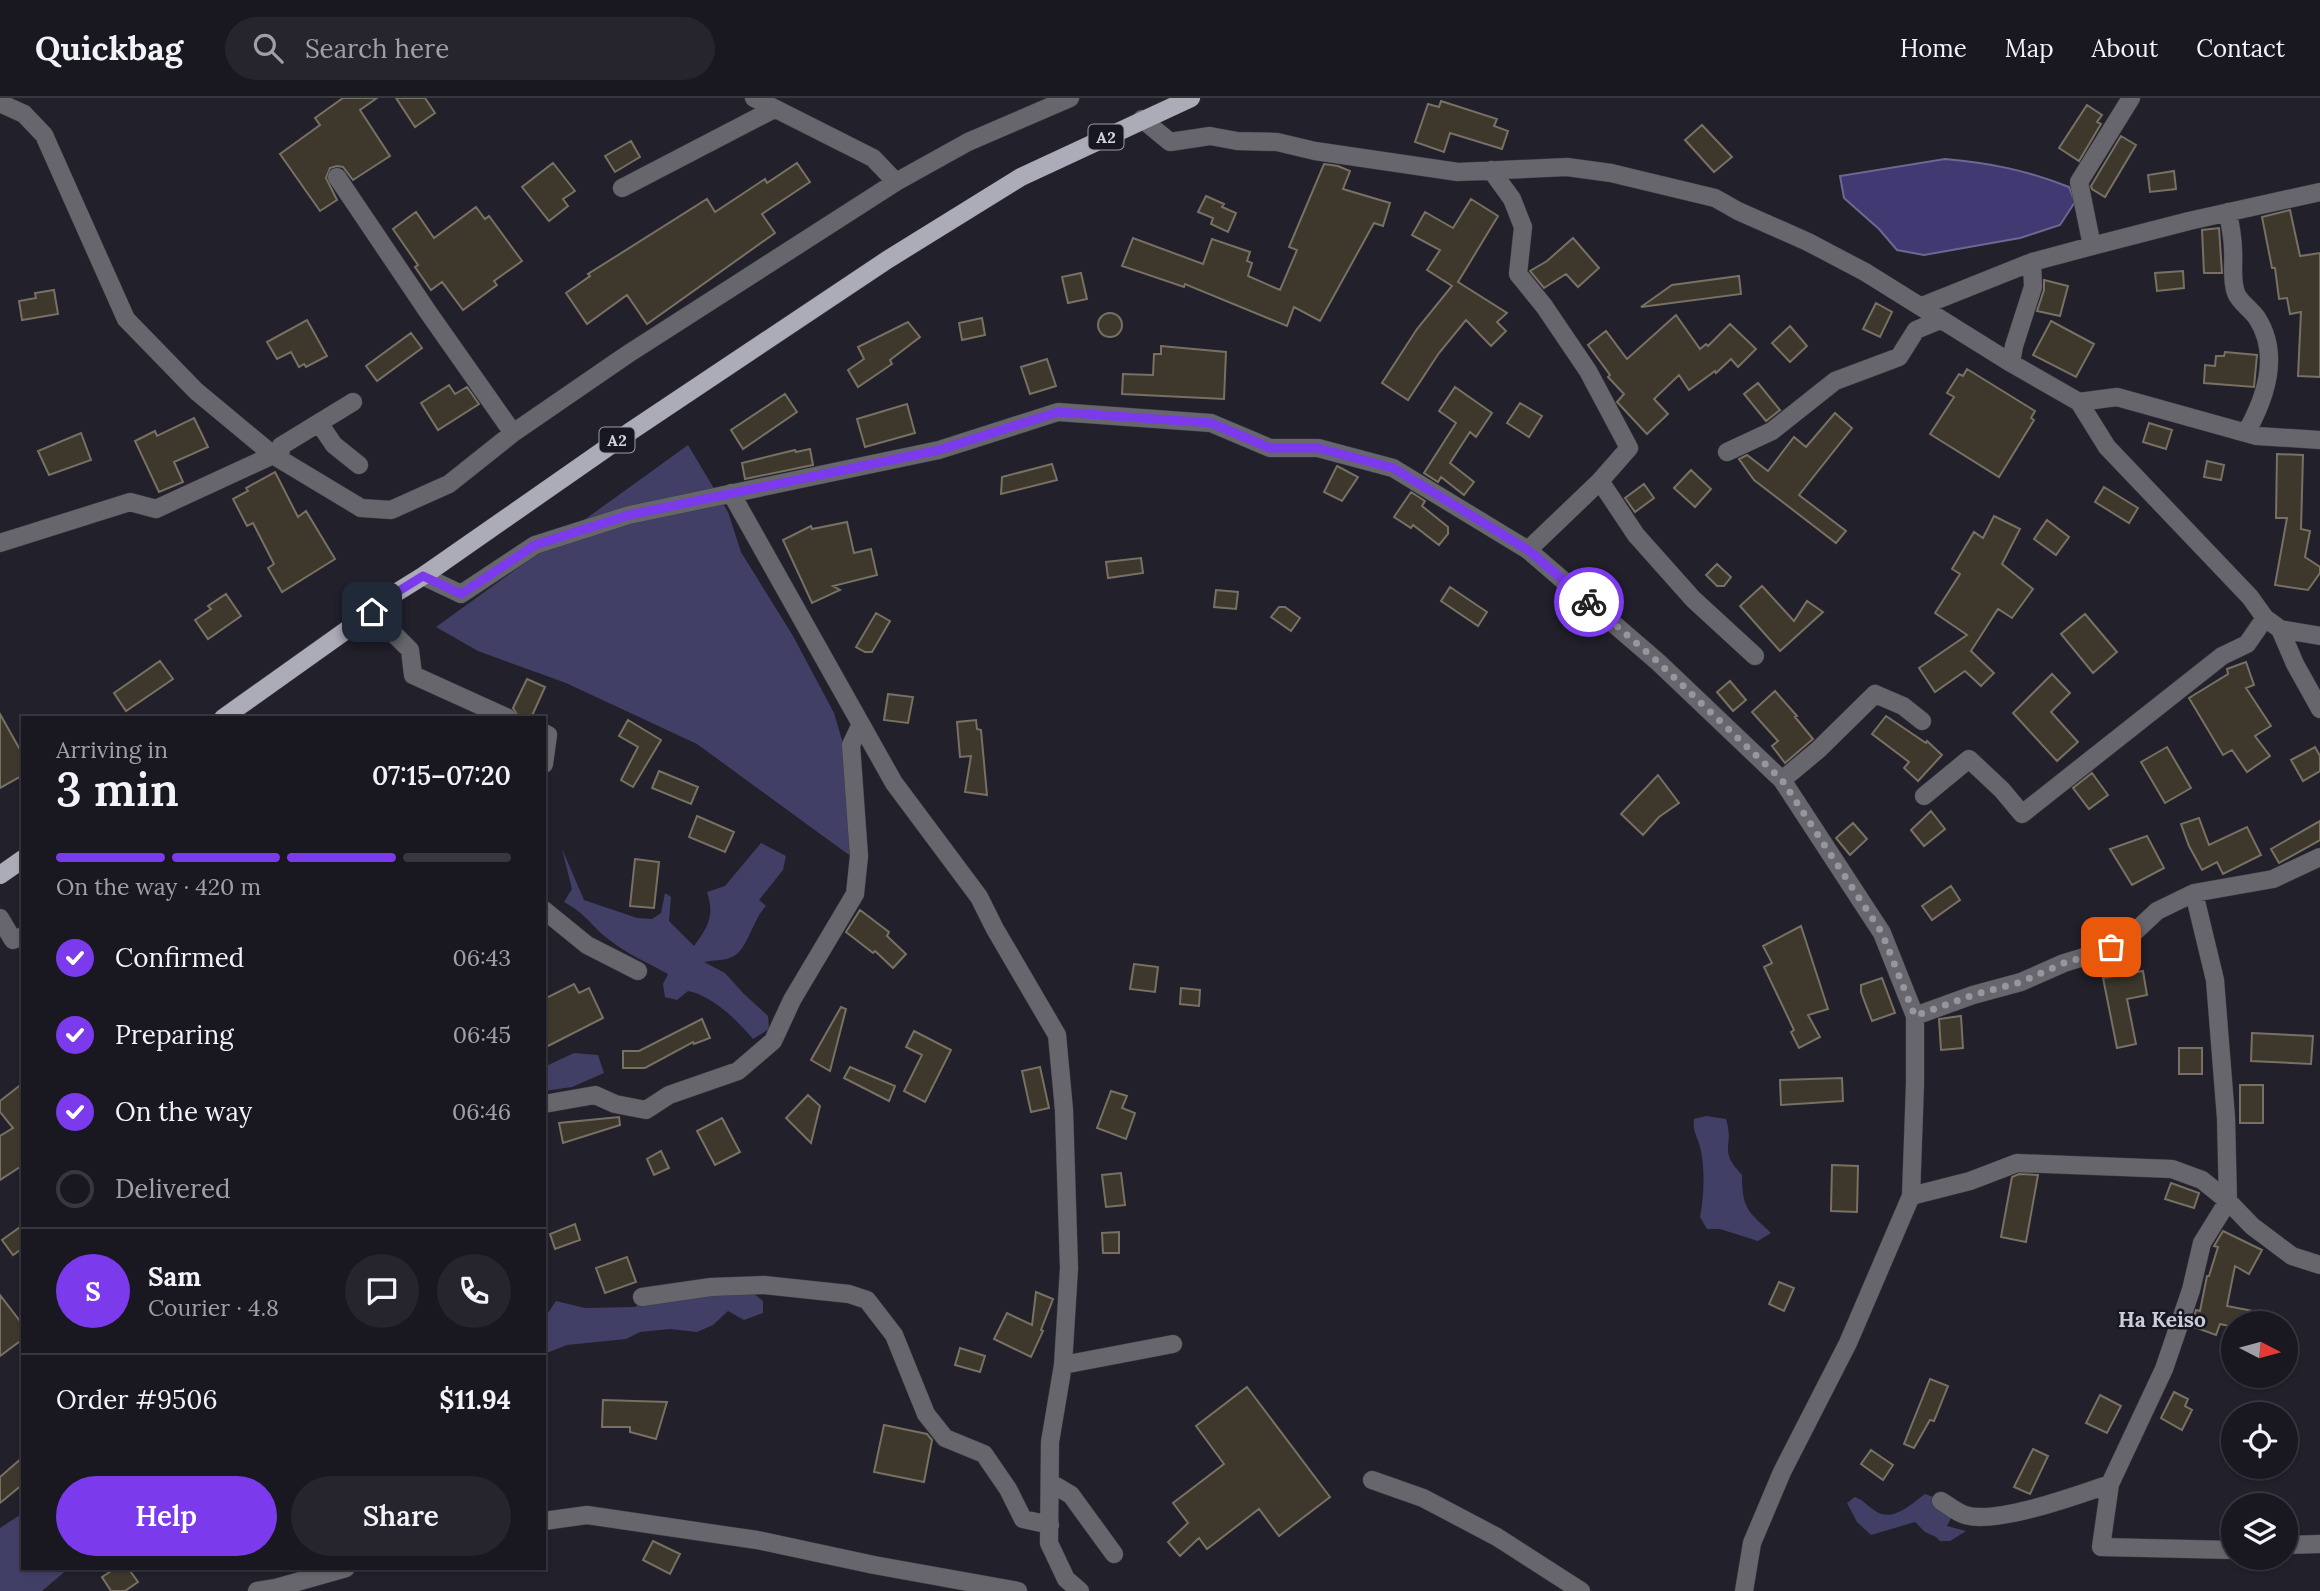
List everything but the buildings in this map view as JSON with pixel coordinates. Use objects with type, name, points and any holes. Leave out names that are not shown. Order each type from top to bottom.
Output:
[{"type":"main road","name":"A2","points":[[226,716],[394,594],[887,260],[1021,177],[1191,98]]},
{"type":"main road","points":[[0,875],[21,860]]},
{"type":"street","points":[[754,98],[873,158],[896,182]]},
{"type":"street","points":[[0,103],[24,114],[44,135],[126,319],[196,391],[276,457],[361,509],[391,510],[449,484],[513,433],[628,354],[896,182],[968,142],[1070,98]]},
{"type":"street","points":[[2092,246],[2078,182],[2131,98]]},
{"type":"street","points":[[622,188],[774,109]]},
{"type":"street","points":[[1142,119],[1170,142],[1210,136],[1237,141],[1277,142],[1315,151],[1458,172],[1567,167],[1600,172],[1715,198],[1831,254],[2079,402],[2107,447],[2250,597],[2272,624],[2320,709]]},
{"type":"street","points":[[1491,170],[1513,199],[1523,227],[1518,274],[1544,306],[1588,371],[1629,448],[1600,481],[1528,550]]},
{"type":"street","points":[[337,177],[513,433]]},
{"type":"street","points":[[1922,306],[2032,262],[2228,212],[2320,192]]},
{"type":"street","points":[[2228,212],[2233,249],[2232,279],[2237,296],[2256,317],[2266,335],[2269,372],[2257,414],[2247,431]]},
{"type":"street","points":[[2011,363],[2033,287],[2032,262]]},
{"type":"street","points":[[1727,452],[1772,431],[1835,381],[1899,357],[1916,330],[1940,320]]},
{"type":"street","points":[[2079,402],[2116,397],[2247,431],[2257,436],[2320,440]]},
{"type":"street","points":[[0,543],[130,502],[156,509],[276,457],[281,446],[353,402]]},
{"type":"street","points":[[423,576],[461,594],[535,545],[629,515],[939,450],[1058,412],[1211,423],[1270,448],[1318,448],[1393,468],[1528,550],[1658,662],[1782,780],[1882,933],[1915,1016],[1911,1196],[1848,1343],[1782,1472],[1752,1543],[1744,1591]]},
{"type":"street","points":[[319,423],[334,445],[359,465]]},
{"type":"street","points":[[1600,481],[1636,536],[1693,599],[1755,656]]},
{"type":"street","points":[[731,493],[894,783],[979,897],[1057,1035],[1064,1110],[1069,1268],[1063,1365],[1050,1442],[1049,1543],[1066,1579],[1078,1590]]},
{"type":"street","points":[[372,612],[410,650],[413,675],[504,716]]},
{"type":"street","points":[[2272,624],[2320,636]]},
{"type":"street","points":[[1924,796],[1969,759],[2002,790],[2022,814],[2222,656],[2247,645],[2272,624]]},
{"type":"street","points":[[1782,780],[1818,750],[1875,694],[1903,706],[1922,721]]},
{"type":"street","points":[[546,1104],[595,1095],[615,1104],[646,1110],[669,1095],[738,1071],[773,1041],[792,1000],[855,894],[859,856],[850,745],[860,726]]},
{"type":"street","points":[[1915,1016],[1973,995],[2021,982],[2064,963],[2097,953],[2126,940],[2157,911],[2194,892],[2273,879],[2320,857]]},
{"type":"street","points":[[2194,892],[2215,980],[2228,1201],[2202,1243],[2191,1290],[2164,1369],[2110,1485],[2101,1547],[2221,1550]]},
{"type":"street","points":[[546,912],[587,945],[638,971]]},
{"type":"street","points":[[0,918],[13,940],[21,937]]},
{"type":"street","points":[[1911,1196],[1970,1181],[2017,1163],[2172,1169],[2202,1180],[2228,1201],[2252,1226],[2292,1256],[2320,1265]]},
{"type":"street","points":[[642,1297],[711,1287],[764,1285],[849,1294],[867,1300],[894,1335],[926,1414],[945,1438],[984,1454],[1008,1489],[1023,1519],[1050,1525]]},
{"type":"street","points":[[1063,1365],[1173,1344]]},
{"type":"street","points":[[1371,1480],[1423,1497],[1485,1530],[1581,1591]]},
{"type":"street","points":[[1051,1483],[1071,1494],[1114,1554]]},
{"type":"street","points":[[1941,1501],[1966,1515],[1994,1516],[2035,1508],[2110,1485]]},
{"type":"street","points":[[546,1521],[587,1514],[757,1540],[1018,1591]]},
{"type":"street","points":[[2298,1545],[2320,1544]]},
{"type":"street","points":[[257,1591],[297,1583],[339,1570]]},
{"type":"shaded area","points":[[1945,159],[2008,168],[2038,176],[2069,187],[2075,202],[2060,225],[2020,238],[1924,255],[1897,250],[1879,229],[1844,198],[1840,176]]},
{"type":"shaded area","points":[[688,445],[728,512],[741,552],[793,636],[834,713],[847,757],[852,819],[849,855],[697,744],[566,683],[478,651],[436,627]]},
{"type":"shaded area","points":[[761,843],[786,856],[783,870],[759,900],[766,906],[737,953],[725,959],[704,962],[725,973],[768,1016],[769,1029],[753,1039],[732,1017],[706,998],[688,991],[677,1000],[665,997],[663,984],[668,974],[617,946],[581,913],[564,902],[572,889],[562,849],[584,900],[637,918],[652,919],[661,913],[665,893],[671,897],[669,921],[694,946],[709,921],[707,892],[725,886]]},
{"type":"shaded area","points":[[574,1053],[598,1055],[604,1073],[572,1087],[546,1091],[546,1066]]},
{"type":"shaded area","points":[[1706,1116],[1726,1119],[1728,1154],[1742,1175],[1745,1202],[1752,1214],[1771,1233],[1758,1241],[1720,1229],[1707,1229],[1700,1217],[1703,1167],[1694,1119]]},
{"type":"shaded area","points":[[746,1287],[763,1301],[763,1313],[744,1320],[728,1311],[713,1325],[697,1332],[670,1329],[640,1332],[626,1339],[567,1345],[546,1353],[546,1316],[556,1301],[585,1308],[635,1307],[652,1295]]},
{"type":"shaded area","points":[[1925,1494],[1936,1498],[1953,1514],[1947,1526],[1966,1531],[1950,1541],[1940,1541],[1915,1522],[1871,1535],[1857,1522],[1847,1503],[1855,1497],[1881,1514],[1888,1515],[1901,1511]]},
{"type":"shaded area","points":[[21,1514],[21,1570],[67,1570],[42,1591],[0,1591],[0,1528]]},
{"type":"way so far","points":[[1589,602],[1658,662],[1782,780],[1882,933],[1915,1016],[1973,995],[2021,982],[2064,963],[2111,947]]},
{"type":"district","name":"Ha Keiso","points":[[2162,1320]]},
{"type":"route","points":[[372,612],[423,576],[461,594],[535,545],[629,515],[939,450],[1058,412],[1211,423],[1270,448],[1318,448],[1393,468],[1528,550],[1589,602]]}]
